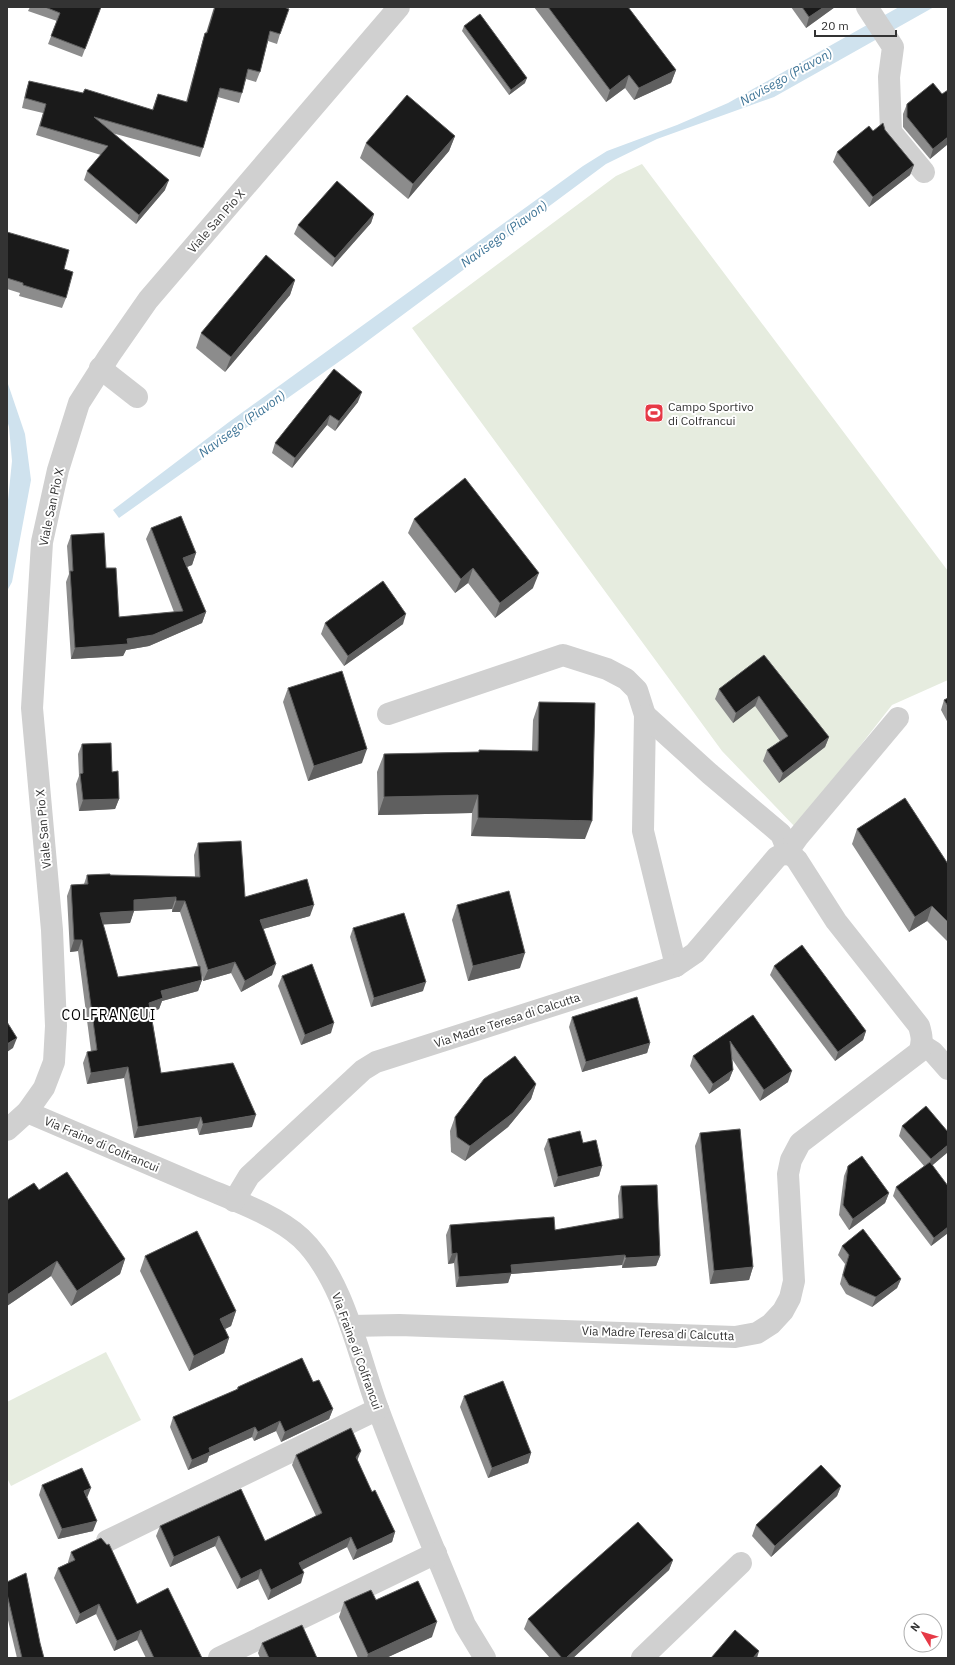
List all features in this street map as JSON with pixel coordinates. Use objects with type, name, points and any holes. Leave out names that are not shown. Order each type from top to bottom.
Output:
[{"type":"street","name":"Viale San Pio X","points":[[7,1130],[27,1112],[44,1088],[54,1062],[56,1026],[52,930],[32,708],[42,542],[58,470],[78,403],[100,368],[148,300],[399,7]]},
{"type":"street","points":[[867,7],[894,47],[889,77],[891,132],[924,172]]},
{"type":"street","points":[[100,368],[137,396]]},
{"type":"street","points":[[388,714],[563,655],[607,669],[626,679],[636,690],[645,715],[643,831],[676,966]]},
{"type":"street","points":[[645,715],[710,774],[781,834],[785,844],[786,854]]},
{"type":"street","points":[[786,854],[803,831],[898,718]]},
{"type":"street","points":[[786,854],[794,856],[836,922],[919,1026],[922,1036],[922,1045],[933,1052],[948,1069]]},
{"type":"street","name":"Via Madre Teresa di Calcutta","points":[[234,1200],[249,1176],[363,1070],[376,1062],[676,966],[695,953],[776,857],[786,854]]},
{"type":"street","name":"Via Madre Teresa di Calcutta","points":[[351,1326],[407,1325],[735,1337],[757,1333],[771,1324],[783,1311],[790,1298],[794,1280],[788,1174],[791,1160],[800,1143],[919,1052],[922,1045]]},
{"type":"street","name":"Via Fraine di Colfrancui","points":[[27,1112],[234,1200],[277,1221],[300,1238],[318,1260],[338,1295],[351,1326],[378,1409],[465,1625],[486,1658]]},
{"type":"street","points":[[107,1541],[378,1409]]},
{"type":"street","points":[[219,1658],[436,1553]]},
{"type":"street","points":[[642,1658],[741,1563]]},
{"type":"shaded area","name":"Campo Sportivo di Colfrancui","points":[[642,164],[948,571],[948,680],[892,705],[796,828],[722,751],[412,328],[616,176]]},
{"type":"shaded area","points":[[106,1352],[141,1420],[11,1486],[7,1478],[7,1402]]},
{"type":"water","name":"Navisego (Piavon)","points":[[899,7],[934,7],[774,97],[657,139],[606,164],[354,351],[119,518],[113,510],[229,422],[583,166],[607,151],[677,125],[728,103]]},
{"type":"water","points":[[7,381],[25,434],[31,480],[12,582],[7,591],[7,510],[12,461],[7,420]]},
{"type":"building","points":[[45,7],[101,7],[85,49],[51,36],[60,13]]},
{"type":"building","points":[[215,7],[284,7],[289,9],[280,34],[270,31],[260,72],[248,69],[242,93],[220,88],[203,148],[94,117],[169,180],[139,215],[87,171],[108,146],[40,126],[46,104],[25,98],[29,81],[83,93],[85,89],[153,110],[158,94],[187,102],[205,33],[207,33]]},
{"type":"building","points":[[548,7],[628,7],[676,70],[639,88],[629,75],[610,90]]},
{"type":"building","points":[[802,7],[824,7],[809,17]]},
{"type":"building","points":[[480,14],[527,78],[511,90],[464,26]]},
{"type":"building","points":[[933,83],[942,94],[948,90],[948,137],[933,149],[907,117],[907,104]]},
{"type":"building","points":[[407,95],[455,136],[413,184],[366,143]]},
{"type":"building","points":[[883,123],[885,130],[914,165],[873,197],[837,152],[869,126],[873,131]]},
{"type":"building","points":[[337,181],[374,214],[335,258],[298,225]]},
{"type":"building","points":[[7,232],[69,250],[64,269],[73,272],[66,298],[23,285],[23,283],[7,278]]},
{"type":"building","points":[[266,255],[295,280],[231,357],[201,333]]},
{"type":"building","points":[[334,369],[362,392],[339,421],[330,415],[295,458],[275,443]]},
{"type":"building","points":[[465,478],[539,573],[500,603],[473,568],[461,579],[414,519]]},
{"type":"building","points":[[181,516],[196,553],[183,558],[206,612],[153,635],[127,639],[128,644],[75,648],[70,571],[73,571],[71,535],[104,533],[106,568],[116,568],[119,617],[183,611],[151,528]]},
{"type":"building","points":[[383,581],[406,614],[348,656],[325,623]]},
{"type":"building","points":[[764,655],[829,737],[783,773],[767,750],[788,736],[759,696],[736,713],[719,689]]},
{"type":"building","points":[[342,671],[367,749],[314,766],[288,688]]},
{"type":"building","points":[[948,698],[948,706],[944,700]]},
{"type":"building","points":[[539,702],[595,703],[592,821],[478,818],[478,795],[384,797],[384,754],[479,752],[479,750],[538,751]]},
{"type":"building","points":[[111,743],[112,772],[118,771],[119,799],[83,800],[80,774],[83,773],[82,744]]},
{"type":"building","points":[[905,798],[948,864],[948,922],[932,906],[915,917],[857,829]]},
{"type":"building","points":[[241,841],[245,897],[307,879],[314,905],[260,920],[276,964],[245,981],[235,962],[208,970],[185,901],[176,901],[176,897],[134,900],[134,911],[100,913],[118,977],[200,966],[202,980],[161,991],[163,998],[149,1003],[161,1073],[233,1063],[256,1115],[203,1124],[201,1117],[138,1127],[128,1067],[91,1073],[87,1052],[97,1050],[82,940],[74,940],[71,885],[88,884],[87,875],[110,874],[200,877],[198,843]]},
{"type":"building","points":[[509,891],[525,953],[473,966],[457,905]]},
{"type":"building","points":[[404,913],[426,982],[374,998],[353,928]]},
{"type":"building","points":[[802,945],[866,1031],[838,1052],[774,966]]},
{"type":"building","points":[[312,964],[334,1023],[305,1035],[282,976]]},
{"type":"building","points":[[637,997],[650,1043],[586,1062],[572,1017]]},
{"type":"building","points":[[753,1015],[792,1071],[764,1090],[730,1041],[733,1070],[713,1084],[693,1056]]},
{"type":"building","points":[[7,1022],[17,1038],[7,1044]]},
{"type":"building","points":[[515,1056],[536,1084],[513,1113],[470,1146],[457,1137],[455,1117],[484,1079]]},
{"type":"building","points":[[926,1106],[948,1132],[948,1145],[931,1159],[902,1126]]},
{"type":"building","points":[[740,1129],[753,1267],[714,1271],[700,1133]]},
{"type":"building","points":[[580,1131],[583,1143],[596,1140],[602,1166],[558,1177],[548,1139]]},
{"type":"building","points":[[862,1156],[889,1193],[853,1219],[843,1205],[848,1166]]},
{"type":"building","points":[[930,1162],[948,1186],[948,1227],[934,1238],[896,1187]]},
{"type":"building","points":[[67,1172],[125,1259],[77,1291],[57,1261],[7,1295],[7,1200],[34,1183],[39,1190]]},
{"type":"building","points":[[657,1185],[660,1256],[626,1258],[625,1255],[511,1265],[512,1273],[459,1277],[457,1253],[452,1254],[450,1225],[554,1217],[555,1230],[623,1218],[621,1186]]},
{"type":"building","points":[[863,1229],[901,1279],[876,1297],[849,1285],[843,1275],[849,1255],[842,1246]]},
{"type":"building","points":[[197,1231],[236,1311],[220,1319],[229,1338],[194,1356],[145,1256]]},
{"type":"building","points":[[302,1358],[313,1382],[319,1380],[333,1409],[285,1432],[280,1421],[258,1432],[255,1427],[209,1448],[210,1452],[192,1460],[173,1417],[238,1389],[238,1387]]},
{"type":"building","points":[[503,1381],[531,1453],[492,1468],[464,1396]]},
{"type":"building","points":[[351,1428],[361,1451],[356,1457],[372,1492],[375,1490],[395,1532],[357,1550],[351,1537],[299,1563],[304,1573],[271,1590],[261,1569],[241,1579],[219,1536],[174,1557],[160,1526],[241,1489],[265,1541],[322,1513],[296,1455]]},
{"type":"building","points":[[821,1465],[841,1486],[775,1546],[756,1525]]},
{"type":"building","points":[[82,1468],[91,1488],[84,1491],[97,1521],[62,1529],[42,1485]]},
{"type":"building","points":[[638,1522],[673,1560],[566,1658],[562,1658],[528,1619]]},
{"type":"building","points":[[101,1538],[107,1545],[109,1544],[137,1604],[168,1588],[202,1658],[154,1658],[141,1630],[117,1641],[99,1604],[80,1614],[58,1568],[75,1560],[71,1552]]},
{"type":"building","points":[[26,1573],[44,1658],[22,1658],[7,1594],[7,1582]]},
{"type":"building","points":[[418,1581],[437,1622],[368,1654],[344,1602],[371,1590],[376,1600]]},
{"type":"building","points":[[302,1625],[317,1658],[269,1658],[262,1643]]},
{"type":"building","points":[[735,1630],[759,1651],[753,1658],[711,1658]]},
{"type":"place","name":"Campo Sportivo di Colfrancui","points":[[654,413]]},
{"type":"district","name":"COLFRANCUI","points":[[109,1015]]}]
